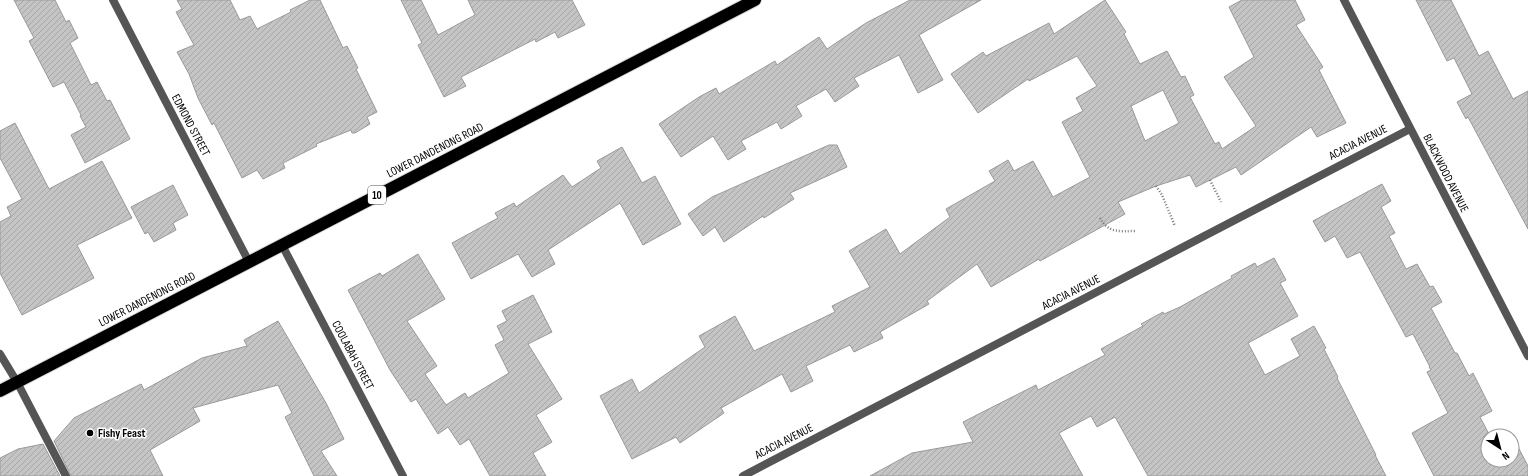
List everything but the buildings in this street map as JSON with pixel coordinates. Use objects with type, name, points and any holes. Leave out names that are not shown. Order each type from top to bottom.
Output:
[{"type":"highway","name":"LOWER DANDENONG ROAD","points":[[0,391],[755,0]]},
{"type":"street","name":"EDMOND STREET","points":[[113,0],[249,262]]},
{"type":"street","name":"BLACKWOOD AVENUE","points":[[1344,0],[1528,356]]},
{"type":"street","name":"ACACIA AVENUE","points":[[743,476],[1410,129]]},
{"type":"street","name":"COOLABAH STREET","points":[[282,245],[402,476]]},
{"type":"street","points":[[0,354],[17,382],[66,476]]},
{"type":"path","points":[[1210,180],[1222,202]]},
{"type":"path","points":[[1156,186],[1162,195],[1175,226]]},
{"type":"path","points":[[1100,218],[1109,230],[1136,231]]},
{"type":"place","name":"Fishy Feast","points":[[90,433]]}]
